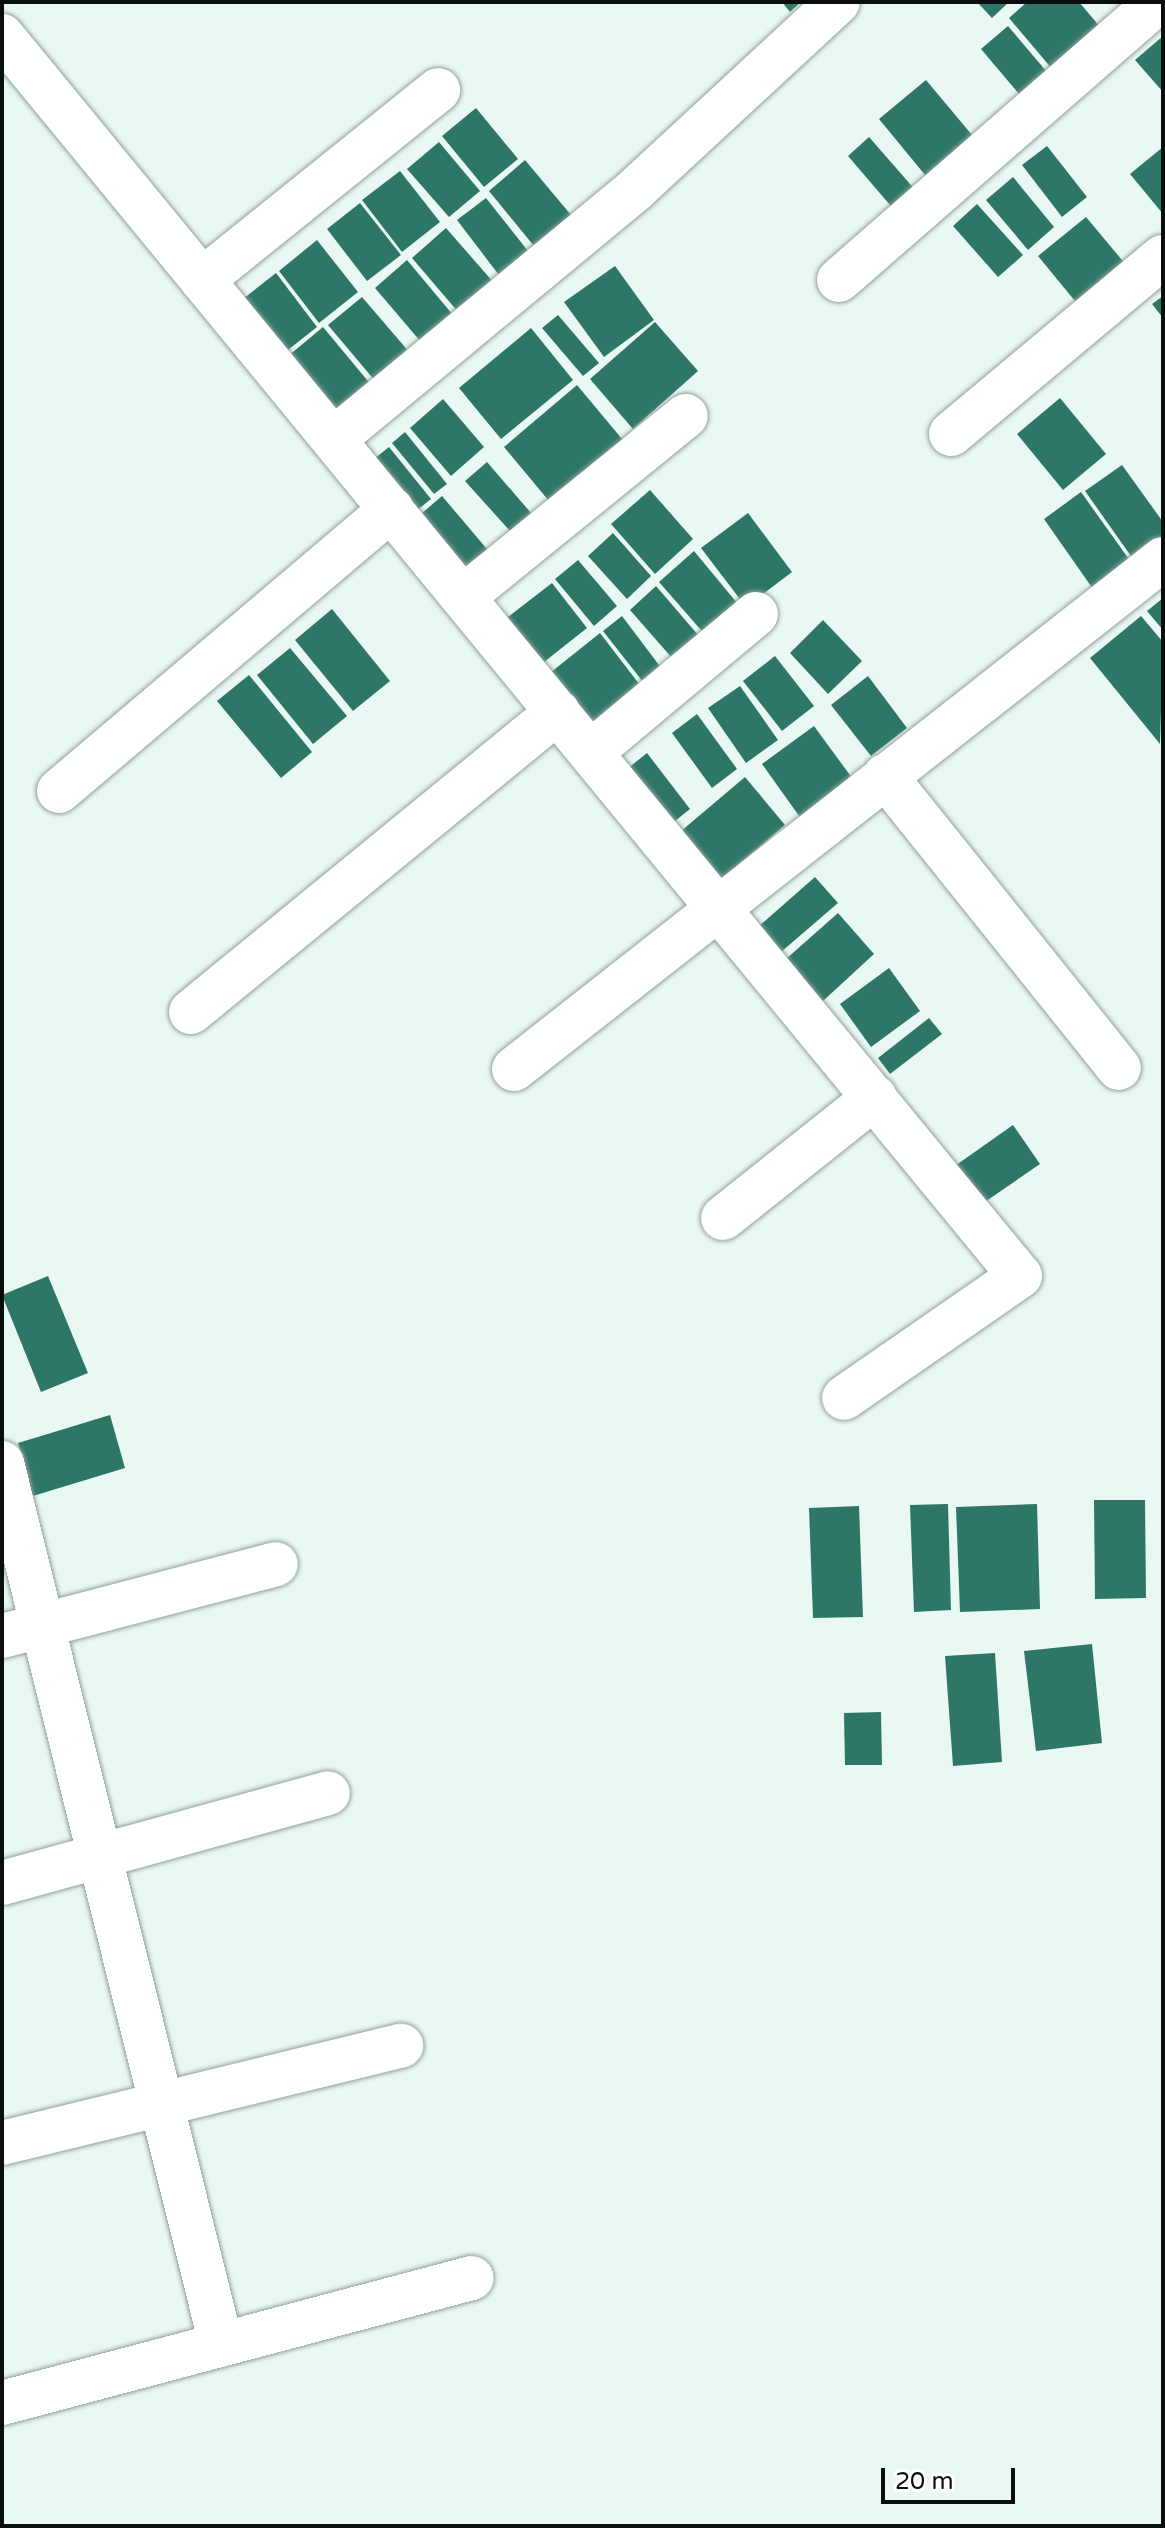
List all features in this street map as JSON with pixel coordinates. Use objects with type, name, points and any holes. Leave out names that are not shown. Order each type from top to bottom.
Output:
[{"type":"street","points":[[334,439],[636,189],[838,2]]},
{"type":"street","points":[[839,280],[1158,2]]},
{"type":"street","points":[[2,36],[1020,1276],[844,1398]]},
{"type":"street","points":[[202,280],[438,90]]},
{"type":"street","points":[[951,434],[1163,257]]},
{"type":"street","points":[[463,597],[686,416]]},
{"type":"street","points":[[59,791],[392,509]]},
{"type":"street","points":[[514,1069],[721,910],[885,776],[1163,559]]},
{"type":"street","points":[[591,752],[756,614]]},
{"type":"street","points":[[191,1012],[558,712]]},
{"type":"street","points":[[885,776],[1119,1068]]},
{"type":"street","points":[[723,1218],[875,1097]]},
{"type":"street","points":[[2,1463],[22,1631],[100,1856],[221,2344]]},
{"type":"street","points":[[22,1631],[276,1564]]},
{"type":"street","points":[[2,1883],[328,1793]]},
{"type":"street","points":[[2,2143],[401,2046]]},
{"type":"street","points":[[2,2403],[472,2278]]},
{"type":"building","points":[[782,2],[801,2],[790,12]]},
{"type":"building","points":[[977,2],[1009,2],[992,18]]},
{"type":"building","points":[[1027,2],[1079,2],[1101,28],[1053,70],[1009,18]]},
{"type":"building","points":[[1008,26],[1052,78],[1025,101],[981,49]]},
{"type":"building","points":[[1163,36],[1163,92],[1135,60]]},
{"type":"building","points":[[926,80],[977,141],[930,181],[879,119]]},
{"type":"building","points":[[476,108],[518,159],[484,187],[442,136]]},
{"type":"building","points":[[869,137],[917,192],[896,212],[848,156]]},
{"type":"building","points":[[439,142],[480,191],[449,217],[407,169]]},
{"type":"building","points":[[1047,146],[1087,197],[1062,217],[1022,165]]},
{"type":"building","points":[[1163,147],[1163,214],[1130,174]]},
{"type":"building","points":[[525,160],[571,215],[534,246],[489,191]]},
{"type":"building","points":[[400,171],[440,222],[402,252],[362,200]]},
{"type":"building","points":[[1013,177],[1054,227],[1028,250],[986,200]]},
{"type":"building","points":[[486,198],[532,256],[502,279],[457,220]]},
{"type":"building","points":[[360,203],[401,255],[367,281],[327,229]]},
{"type":"building","points":[[977,204],[1023,255],[998,277],[953,226]]},
{"type":"building","points":[[1086,217],[1132,272],[1084,312],[1038,256]]},
{"type":"building","points":[[446,228],[494,283],[459,313],[412,258]]},
{"type":"building","points":[[317,240],[358,292],[319,323],[279,271]]},
{"type":"building","points":[[407,260],[453,315],[421,342],[375,288]]},
{"type":"building","points":[[615,266],[654,320],[604,357],[564,302]]},
{"type":"building","points":[[276,273],[317,327],[279,357],[238,303]]},
{"type":"building","points":[[1163,296],[1163,318],[1152,304]]},
{"type":"building","points":[[362,297],[410,353],[376,382],[328,325]]},
{"type":"building","points":[[558,315],[599,363],[583,376],[542,328]]},
{"type":"building","points":[[655,322],[698,371],[633,429],[590,379]]},
{"type":"building","points":[[323,327],[372,386],[336,416],[287,357]]},
{"type":"building","points":[[531,328],[573,380],[501,439],[459,388]]},
{"type":"building","points":[[577,385],[627,445],[554,507],[504,447]]},
{"type":"building","points":[[1060,398],[1106,454],[1063,490],[1017,434]]},
{"type":"building","points":[[443,399],[484,447],[451,476],[410,428]]},
{"type":"building","points":[[405,432],[447,484],[434,494],[392,443]]},
{"type":"building","points":[[389,447],[431,499],[416,511],[374,459]]},
{"type":"building","points":[[487,462],[531,513],[510,531],[465,481]]},
{"type":"building","points":[[1122,465],[1163,522],[1163,547],[1138,566],[1085,491]]},
{"type":"building","points":[[650,490],[693,539],[655,574],[611,524]]},
{"type":"building","points":[[1081,492],[1138,572],[1100,599],[1044,519]]},
{"type":"building","points":[[442,496],[492,555],[471,573],[421,514]]},
{"type":"building","points":[[748,513],[792,572],[746,607],[701,548]]},
{"type":"building","points":[[613,533],[651,576],[627,599],[588,556]]},
{"type":"building","points":[[694,551],[742,609],[708,638],[659,582]]},
{"type":"building","points":[[578,560],[617,606],[594,626],[555,579]]},
{"type":"building","points":[[552,583],[587,628],[539,666],[503,621]]},
{"type":"building","points":[[656,586],[705,643],[679,666],[630,610]]},
{"type":"building","points":[[1163,598],[1163,630],[1147,611]]},
{"type":"building","points":[[332,609],[390,681],[353,711],[295,640]]},
{"type":"building","points":[[622,616],[665,673],[647,687],[603,631]]},
{"type":"building","points":[[1141,616],[1163,642],[1160,744],[1090,658]]},
{"type":"building","points":[[823,620],[862,661],[828,694],[790,653]]},
{"type":"building","points":[[600,633],[646,693],[596,733],[550,673]]},
{"type":"building","points":[[290,648],[347,716],[313,744],[257,675]]},
{"type":"building","points":[[775,656],[814,706],[782,731],[743,681]]},
{"type":"building","points":[[249,675],[312,752],[281,778],[217,701]]},
{"type":"building","points":[[868,676],[907,728],[871,756],[831,705]]},
{"type":"building","points":[[740,686],[778,740],[746,763],[708,708]]},
{"type":"building","points":[[697,714],[737,769],[712,788],[672,733]]},
{"type":"building","points":[[814,726],[855,782],[802,820],[762,764]]},
{"type":"building","points":[[647,753],[690,809],[665,829],[622,773]]},
{"type":"building","points":[[745,777],[785,825],[720,880],[680,832]]},
{"type":"building","points":[[815,877],[838,903],[781,952],[759,926]]},
{"type":"building","points":[[838,913],[874,954],[823,1001],[786,959]]},
{"type":"building","points":[[889,968],[920,1011],[871,1047],[840,1004]]},
{"type":"building","points":[[929,1018],[942,1034],[890,1074],[878,1058]]},
{"type":"building","points":[[1013,1125],[1040,1164],[979,1206],[952,1168]]},
{"type":"building","points":[[48,1276],[88,1373],[41,1392],[2,1295]]},
{"type":"building","points":[[110,1415],[125,1468],[33,1496],[18,1443]]},
{"type":"building","points":[[1094,1500],[1145,1500],[1146,1598],[1095,1599]]},
{"type":"building","points":[[948,1504],[951,1610],[914,1612],[910,1505]]},
{"type":"building","points":[[1037,1504],[1040,1609],[960,1612],[956,1507]]},
{"type":"building","points":[[859,1506],[863,1617],[813,1618],[809,1508]]},
{"type":"building","points":[[1092,1644],[1102,1743],[1036,1751],[1024,1651]]},
{"type":"building","points":[[995,1653],[1002,1762],[953,1766],[945,1656]]},
{"type":"building","points":[[881,1712],[882,1765],[845,1765],[844,1713]]}]
